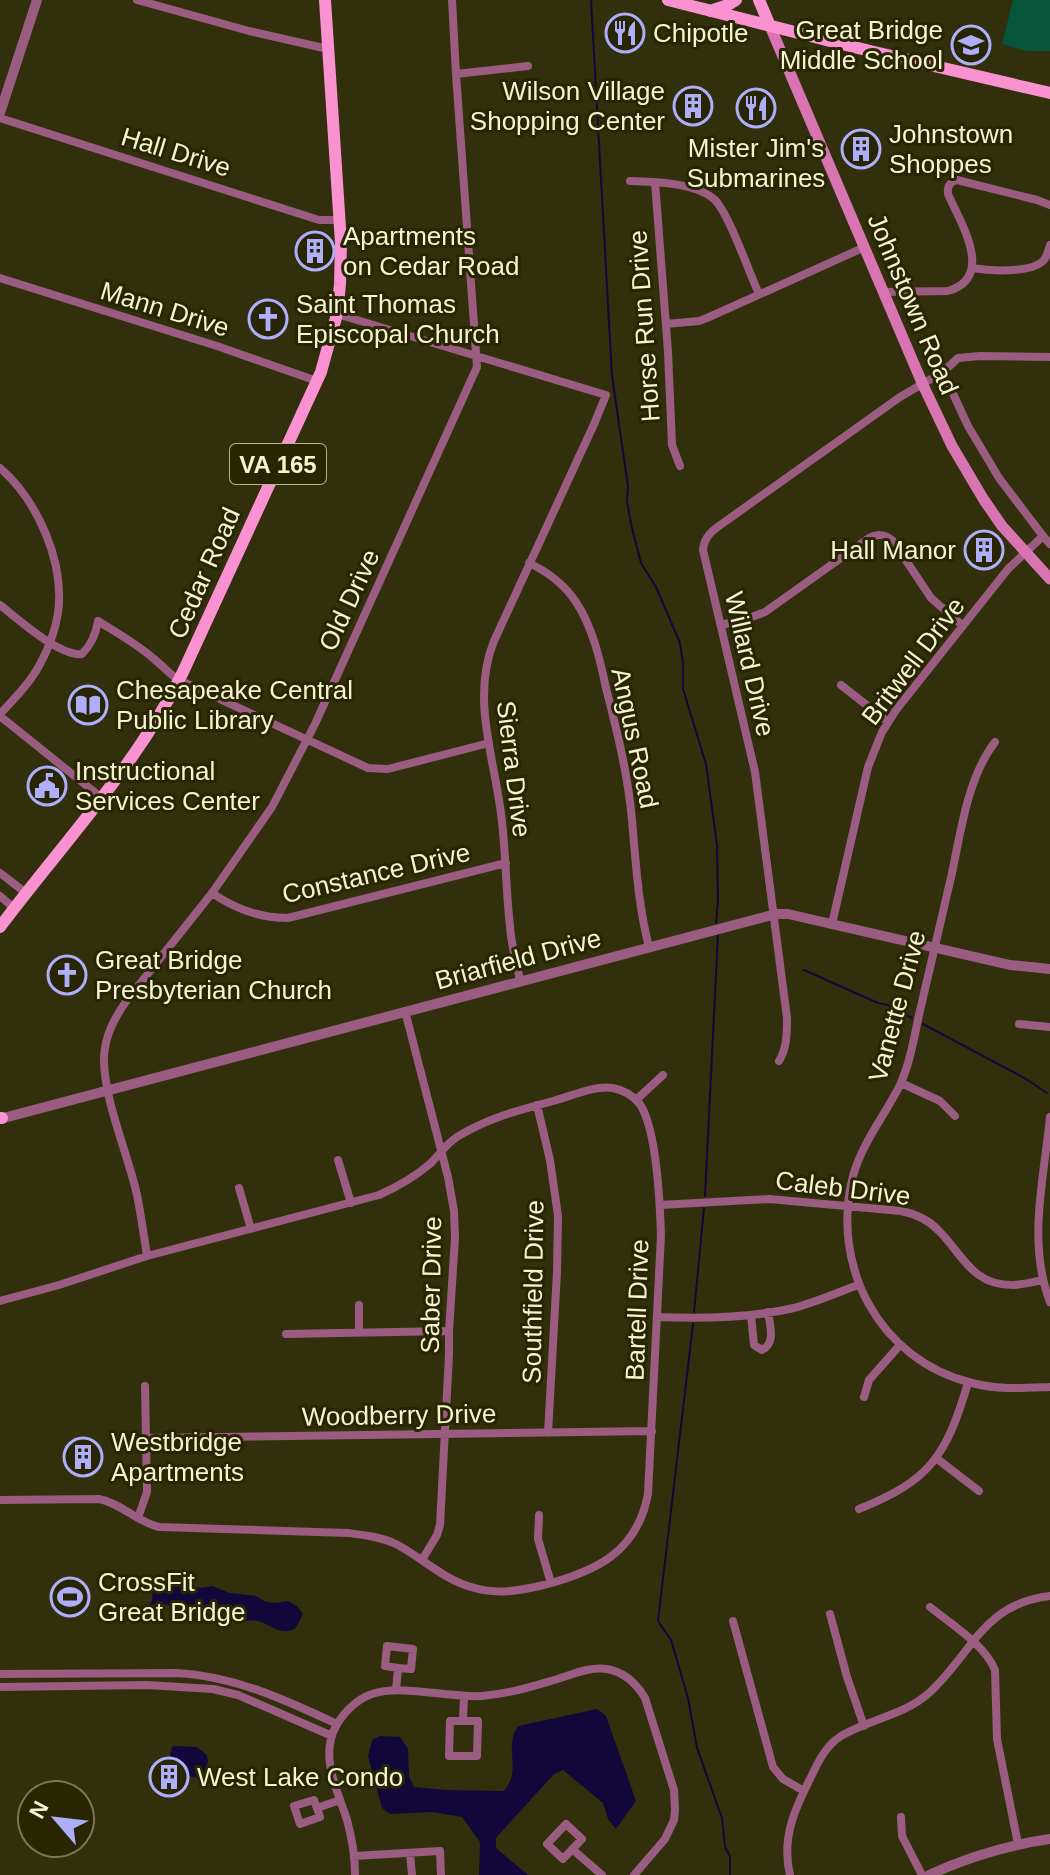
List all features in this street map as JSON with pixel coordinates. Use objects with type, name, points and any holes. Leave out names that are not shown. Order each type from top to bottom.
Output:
[{"type":"main road","name":"Cedar Road","points":[[0,927],[102,798],[151,730],[179,680],[317,381],[329,348],[337,314],[341,273],[325,0]]},
{"type":"main road","points":[[668,0],[1050,93]]},
{"type":"main road","points":[[709,11],[736,0]]},
{"type":"main road","points":[[759,0],[770,26]]},
{"type":"main road","name":"Johnstown Road","points":[[770,26],[952,446],[993,513],[1050,579]]},
{"type":"street","points":[[0,116],[37,0]]},
{"type":"street","points":[[137,0],[328,49]]},
{"type":"street","name":"Old Drive","points":[[147,1256],[137,1195],[108,1089],[104,1055],[106,1041],[117,1014],[212,893],[272,807],[307,740],[477,367],[452,0]]},
{"type":"street","points":[[456,74],[528,66]]},
{"type":"street","name":"Hall Drive","points":[[0,116],[319,220],[340,220]]},
{"type":"street","points":[[884,292],[948,291],[963,284],[972,268],[973,253],[948,194],[952,182],[957,180],[1050,205]]},
{"type":"street","points":[[630,181],[655,182],[695,190],[713,199],[722,210],[759,294]]},
{"type":"street","name":"Horse Run Drive","points":[[655,182],[672,445],[680,466]]},
{"type":"street","points":[[972,268],[1032,268],[1044,260],[1050,245]]},
{"type":"street","points":[[666,324],[699,321],[865,247]]},
{"type":"street","name":"Mann Drive","points":[[0,278],[317,381]]},
{"type":"street","points":[[337,314],[477,356]]},
{"type":"street","name":"Sierra Drive","points":[[477,356],[606,395],[489,657],[483,698],[497,782],[510,929],[520,980]]},
{"type":"street","name":"Willard Drive","points":[[779,1061],[784,1052],[787,1018],[755,772],[704,544],[708,535],[900,397],[943,372],[955,360],[978,356],[1050,357]]},
{"type":"street","points":[[943,372],[968,426],[999,478],[1050,544]]},
{"type":"street","points":[[0,468],[28,500],[39,519],[55,565],[59,593],[50,641],[34,675],[0,715],[102,798]]},
{"type":"street","points":[[721,625],[765,612],[869,538],[879,535],[893,541],[931,598],[963,626]]},
{"type":"street","name":"Britwell Drive","points":[[832,924],[868,767],[888,722],[1008,569],[1043,536]]},
{"type":"street","name":"Angus Road","points":[[529,563],[548,573],[574,599],[587,623],[603,672],[621,747],[632,821],[636,880],[649,947]]},
{"type":"street","points":[[0,605],[69,653],[82,654],[93,639],[98,621],[126,638],[179,680],[368,768],[388,769],[489,743]]},
{"type":"street","points":[[841,685],[888,722]]},
{"type":"street","name":"Vanette Drive","points":[[995,742],[982,760],[965,815],[907,1066],[858,1162],[847,1206],[848,1245],[858,1285],[875,1316],[900,1345],[930,1367],[968,1383],[1001,1388],[1050,1387]]},
{"type":"street","name":"Constance Drive","points":[[212,893],[251,913],[288,918],[506,863]]},
{"type":"street","points":[[0,873],[26,893]]},
{"type":"street","points":[[0,896],[14,908]]},
{"type":"street","name":"Briarfield Drive","points":[[1,1118],[774,915],[788,914],[1010,965],[1050,969]]},
{"type":"street","name":"Saber Drive","points":[[405,1011],[455,1220],[439,1530],[422,1560]]},
{"type":"street","points":[[1019,1024],[1050,1027]]},
{"type":"street","points":[[0,1301],[147,1256],[379,1195],[432,1162],[453,1140],[505,1113],[604,1088],[621,1090],[636,1100],[663,1075]]},
{"type":"street","points":[[901,1083],[940,1101],[955,1116]]},
{"type":"street","name":"Bartell Drive","points":[[0,1500],[99,1499],[159,1527],[360,1534],[395,1544],[456,1582],[483,1590],[515,1592],[594,1569],[607,1561],[631,1536],[643,1513],[648,1494],[652,1431],[661,1252],[660,1205],[647,1122],[636,1100]]},
{"type":"street","name":"Southfield Drive","points":[[537,1105],[550,1160],[558,1216],[548,1433]]},
{"type":"street","points":[[1050,1117],[1038,1240],[1040,1265],[1050,1302]]},
{"type":"street","points":[[338,1160],[351,1203]]},
{"type":"street","points":[[239,1188],[251,1229]]},
{"type":"street","name":"Caleb Drive","points":[[660,1205],[769,1199],[901,1211],[919,1216],[941,1232],[967,1266],[987,1280],[1011,1285],[1043,1280]]},
{"type":"street","points":[[658,1317],[751,1315],[816,1301],[858,1285]]},
{"type":"street","points":[[359,1305],[359,1332]]},
{"type":"street","points":[[751,1315],[754,1345],[762,1350],[771,1340],[768,1312]]},
{"type":"street","points":[[286,1334],[449,1331]]},
{"type":"street","points":[[864,1397],[869,1380],[900,1345]]},
{"type":"street","points":[[859,1509],[905,1487],[936,1458],[957,1421],[968,1383]]},
{"type":"street","points":[[138,1518],[147,1492],[145,1386]]},
{"type":"street","name":"Woodberry Drive","points":[[146,1438],[652,1431]]},
{"type":"street","points":[[936,1458],[979,1491]]},
{"type":"street","points":[[539,1515],[538,1539],[551,1583]]},
{"type":"street","points":[[790,1875],[787,1855],[792,1817],[830,1744],[847,1733],[904,1710],[927,1694],[987,1624],[1023,1601],[1050,1596]]},
{"type":"street","points":[[930,1607],[987,1655],[995,1670],[997,1739],[1018,1844]]},
{"type":"street","points":[[830,1614],[864,1726]]},
{"type":"street","points":[[733,1621],[773,1767],[783,1779],[804,1791]]},
{"type":"street","points":[[396,1690],[398,1668]]},
{"type":"street","points":[[355,1875],[348,1824],[330,1769],[329,1754],[337,1724],[361,1699],[374,1693],[396,1690],[464,1696],[501,1694],[595,1669],[612,1670],[639,1688],[648,1705],[675,1800],[674,1820],[665,1839],[634,1875]]},
{"type":"street","points":[[0,1674],[205,1674],[254,1688],[337,1724]]},
{"type":"street","points":[[0,1687],[147,1685],[213,1689],[238,1695],[332,1736]]},
{"type":"street","points":[[463,1721],[464,1696]]},
{"type":"street","points":[[450,1721],[463,1721],[478,1721],[477,1756],[449,1756],[450,1721]]},
{"type":"street","points":[[317,1808],[340,1800]]},
{"type":"street","points":[[901,1817],[902,1836],[922,1875]]},
{"type":"street","points":[[929,1875],[972,1857],[1050,1839]]},
{"type":"street","points":[[572,1849],[602,1875]]},
{"type":"street","points":[[354,1856],[440,1851],[441,1875]]},
{"type":"street","points":[[410,1853],[412,1875]]},
{"type":"green space","points":[[1013,0],[1050,0],[1050,51],[1026,51],[1002,44]]},
{"type":"shaded area","points":[[175,1580],[192,1587],[212,1586],[230,1593],[256,1596],[266,1602],[288,1601],[303,1614],[295,1629],[284,1631],[255,1620],[238,1623],[217,1609],[190,1617],[184,1623],[179,1620],[175,1608],[163,1604],[149,1605],[153,1587]]},
{"type":"shaded area","points":[[597,1709],[606,1716],[636,1801],[616,1829],[608,1819],[603,1803],[563,1770],[554,1774],[496,1838],[496,1848],[528,1875],[479,1875],[480,1842],[462,1817],[432,1812],[390,1814],[382,1808],[368,1756],[372,1740],[380,1736],[400,1737],[408,1749],[409,1776],[414,1787],[503,1791],[512,1776],[512,1743],[518,1726]]},
{"type":"shaded area","points":[[172,1747],[197,1747],[207,1755],[208,1762],[201,1777],[186,1775],[179,1768],[170,1755]]},
{"type":"waterway","points":[[591,0],[612,376],[628,486],[627,502],[641,563],[656,587],[680,643],[683,689],[706,764],[717,845],[716,923]]},
{"type":"waterway","points":[[705,1196],[718,934]]},
{"type":"waterway","points":[[804,970],[912,1018]]},
{"type":"waterway","points":[[923,1024],[1047,1093]]},
{"type":"waterway","points":[[694,1312],[704,1208]]},
{"type":"waterway","points":[[693,1324],[658,1621],[671,1640],[688,1698],[697,1748],[722,1818],[725,1847],[730,1856],[730,1875]]},
{"type":"place","name":"Chipotle","points":[[625,33]]},
{"type":"place","name":"Great Bridge Middle School","points":[[971,45]]},
{"type":"place","name":"Wilson Village Shopping Center","points":[[693,106]]},
{"type":"place","name":"Mister Jim's Submarines","points":[[756,108]]},
{"type":"place","name":"Johnstown Shoppes","points":[[861,149]]},
{"type":"place","name":"Apartments on Cedar Road","points":[[315,251]]},
{"type":"place","name":"Saint Thomas Episcopal Church","points":[[268,319]]},
{"type":"place","name":"Hall Manor","points":[[984,550]]},
{"type":"place","name":"Chesapeake Central Public Library","points":[[88,705]]},
{"type":"place","name":"Instructional Services Center","points":[[47,786]]},
{"type":"place","name":"Great Bridge Presbyterian Church","points":[[67,975]]},
{"type":"place","name":"Westbridge Apartments","points":[[83,1457]]},
{"type":"place","name":"CrossFit Great Bridge","points":[[70,1597]]},
{"type":"place","name":"West Lake Condo","points":[[169,1777]]}]
